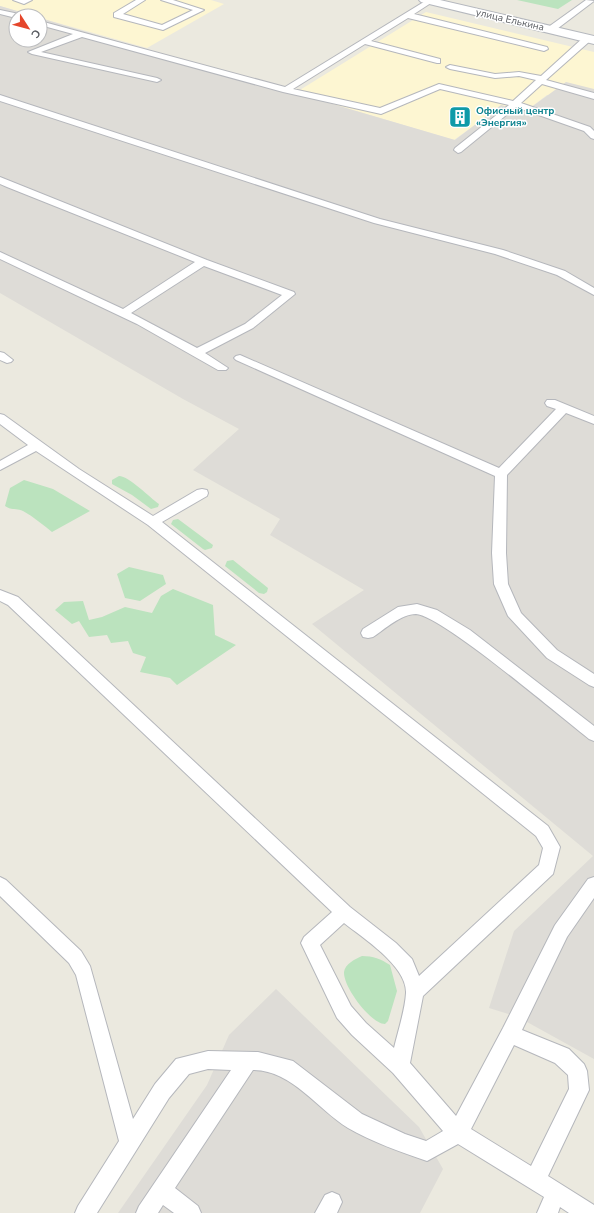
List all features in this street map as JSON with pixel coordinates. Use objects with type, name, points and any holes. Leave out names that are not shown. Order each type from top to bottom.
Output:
[{"type":"main road","name":"улица Елькина","points":[[428,1],[590,40]]},
{"type":"lane","points":[[17,0],[24,2],[28,0]]},
{"type":"lane","points":[[141,0],[117,15],[163,28],[200,10],[165,0]]},
{"type":"lane","points":[[550,30],[591,0]]},
{"type":"lane","points":[[286,90],[407,16],[428,1]]},
{"type":"lane","points":[[407,16],[544,49]]},
{"type":"lane","points":[[48,25],[286,90],[381,111],[439,86],[515,104],[587,129],[594,136]]},
{"type":"lane","points":[[82,34],[32,52],[156,80]]},
{"type":"lane","points":[[458,150],[590,40]]},
{"type":"lane","points":[[365,42],[437,61]]},
{"type":"lane","points":[[450,67],[495,76],[519,74],[594,96]]},
{"type":"lane","points":[[0,98],[377,221],[499,252],[560,273],[594,292]]},
{"type":"lane","points":[[0,180],[203,262],[290,294],[249,326],[198,352]]},
{"type":"lane","points":[[0,255],[198,352],[222,368]]},
{"type":"lane","points":[[122,314],[203,262]]},
{"type":"lane","points":[[240,358],[501,474]]},
{"type":"lane","points":[[550,403],[594,420]]},
{"type":"lane","points":[[564,408],[501,474],[499,553],[501,584],[515,616],[552,654],[594,681]]},
{"type":"lane","points":[[0,418],[36,446],[90,483],[153,522],[542,831],[552,847],[547,869],[415,992]]},
{"type":"lane","points":[[0,466],[36,446]]},
{"type":"lane","points":[[153,522],[202,493]]},
{"type":"lane","points":[[0,595],[13,602],[22,610],[344,912],[390,949],[406,965],[415,992],[400,1066]]},
{"type":"lane","points":[[368,633],[402,610],[417,609],[432,614],[465,634],[594,734]]},
{"type":"lane","points":[[85,1213],[162,1091],[183,1066],[208,1060],[258,1061],[286,1068],[355,1121],[403,1143],[427,1151],[458,1132],[510,1034],[561,931],[594,884]]},
{"type":"lane","points":[[0,885],[75,957],[84,972],[129,1143]]},
{"type":"lane","points":[[344,912],[310,943],[344,1012],[359,1030],[400,1066],[458,1132],[588,1213]]},
{"type":"lane","points":[[510,1034],[562,1056],[577,1071],[578,1090],[535,1180]]},
{"type":"lane","points":[[146,1213],[248,1061]]},
{"type":"lane","points":[[161,1191],[190,1213]]},
{"type":"lane","points":[[546,1213],[556,1193]]},
{"type":"shaded area","points":[[0,0],[211,0],[224,4],[147,48],[48,20],[48,8],[8,8],[0,6]]},
{"type":"shaded area","points":[[0,6],[8,8],[8,48],[48,48],[48,20],[287,92],[295,93],[455,140],[501,105],[526,111],[566,82],[594,89],[594,1059],[518,1017],[489,1008],[514,931],[593,856],[312,624],[364,590],[270,535],[280,519],[193,470],[239,429],[183,399],[0,293]]},
{"type":"shaded area","points":[[426,12],[594,52],[594,107],[547,95],[526,111],[501,106],[454,140],[295,93]]},
{"type":"shaded area","points":[[276,989],[419,1127],[443,1169],[420,1213],[118,1213],[207,1085],[229,1035]]},
{"type":"green space","points":[[517,0],[572,0],[558,9]]},
{"type":"green space","points":[[119,476],[128,480],[139,488],[159,504],[158,507],[151,509],[132,495],[112,484],[112,480]]},
{"type":"green space","points":[[24,480],[53,489],[90,511],[52,532],[35,518],[23,511],[5,506],[10,488]]},
{"type":"green space","points":[[178,519],[213,545],[212,548],[205,550],[203,549],[171,524],[173,520]]},
{"type":"green space","points":[[233,560],[268,588],[267,592],[264,594],[259,593],[225,566],[227,561]]},
{"type":"green space","points":[[129,567],[163,575],[166,584],[140,601],[125,598],[117,574]]},
{"type":"green space","points":[[173,589],[213,605],[215,635],[236,645],[177,685],[170,678],[140,672],[146,657],[133,653],[128,641],[111,643],[107,635],[89,637],[79,621],[72,624],[55,610],[64,602],[83,601],[89,620],[102,617],[125,607],[152,613],[161,596]]},
{"type":"green space","points":[[362,956],[377,958],[390,965],[397,991],[388,1021],[385,1024],[379,1022],[366,1012],[353,995],[345,979],[344,972],[348,964]]},
{"type":"place","name":"Офисный центр «Энергия»","points":[[460,117]]}]
